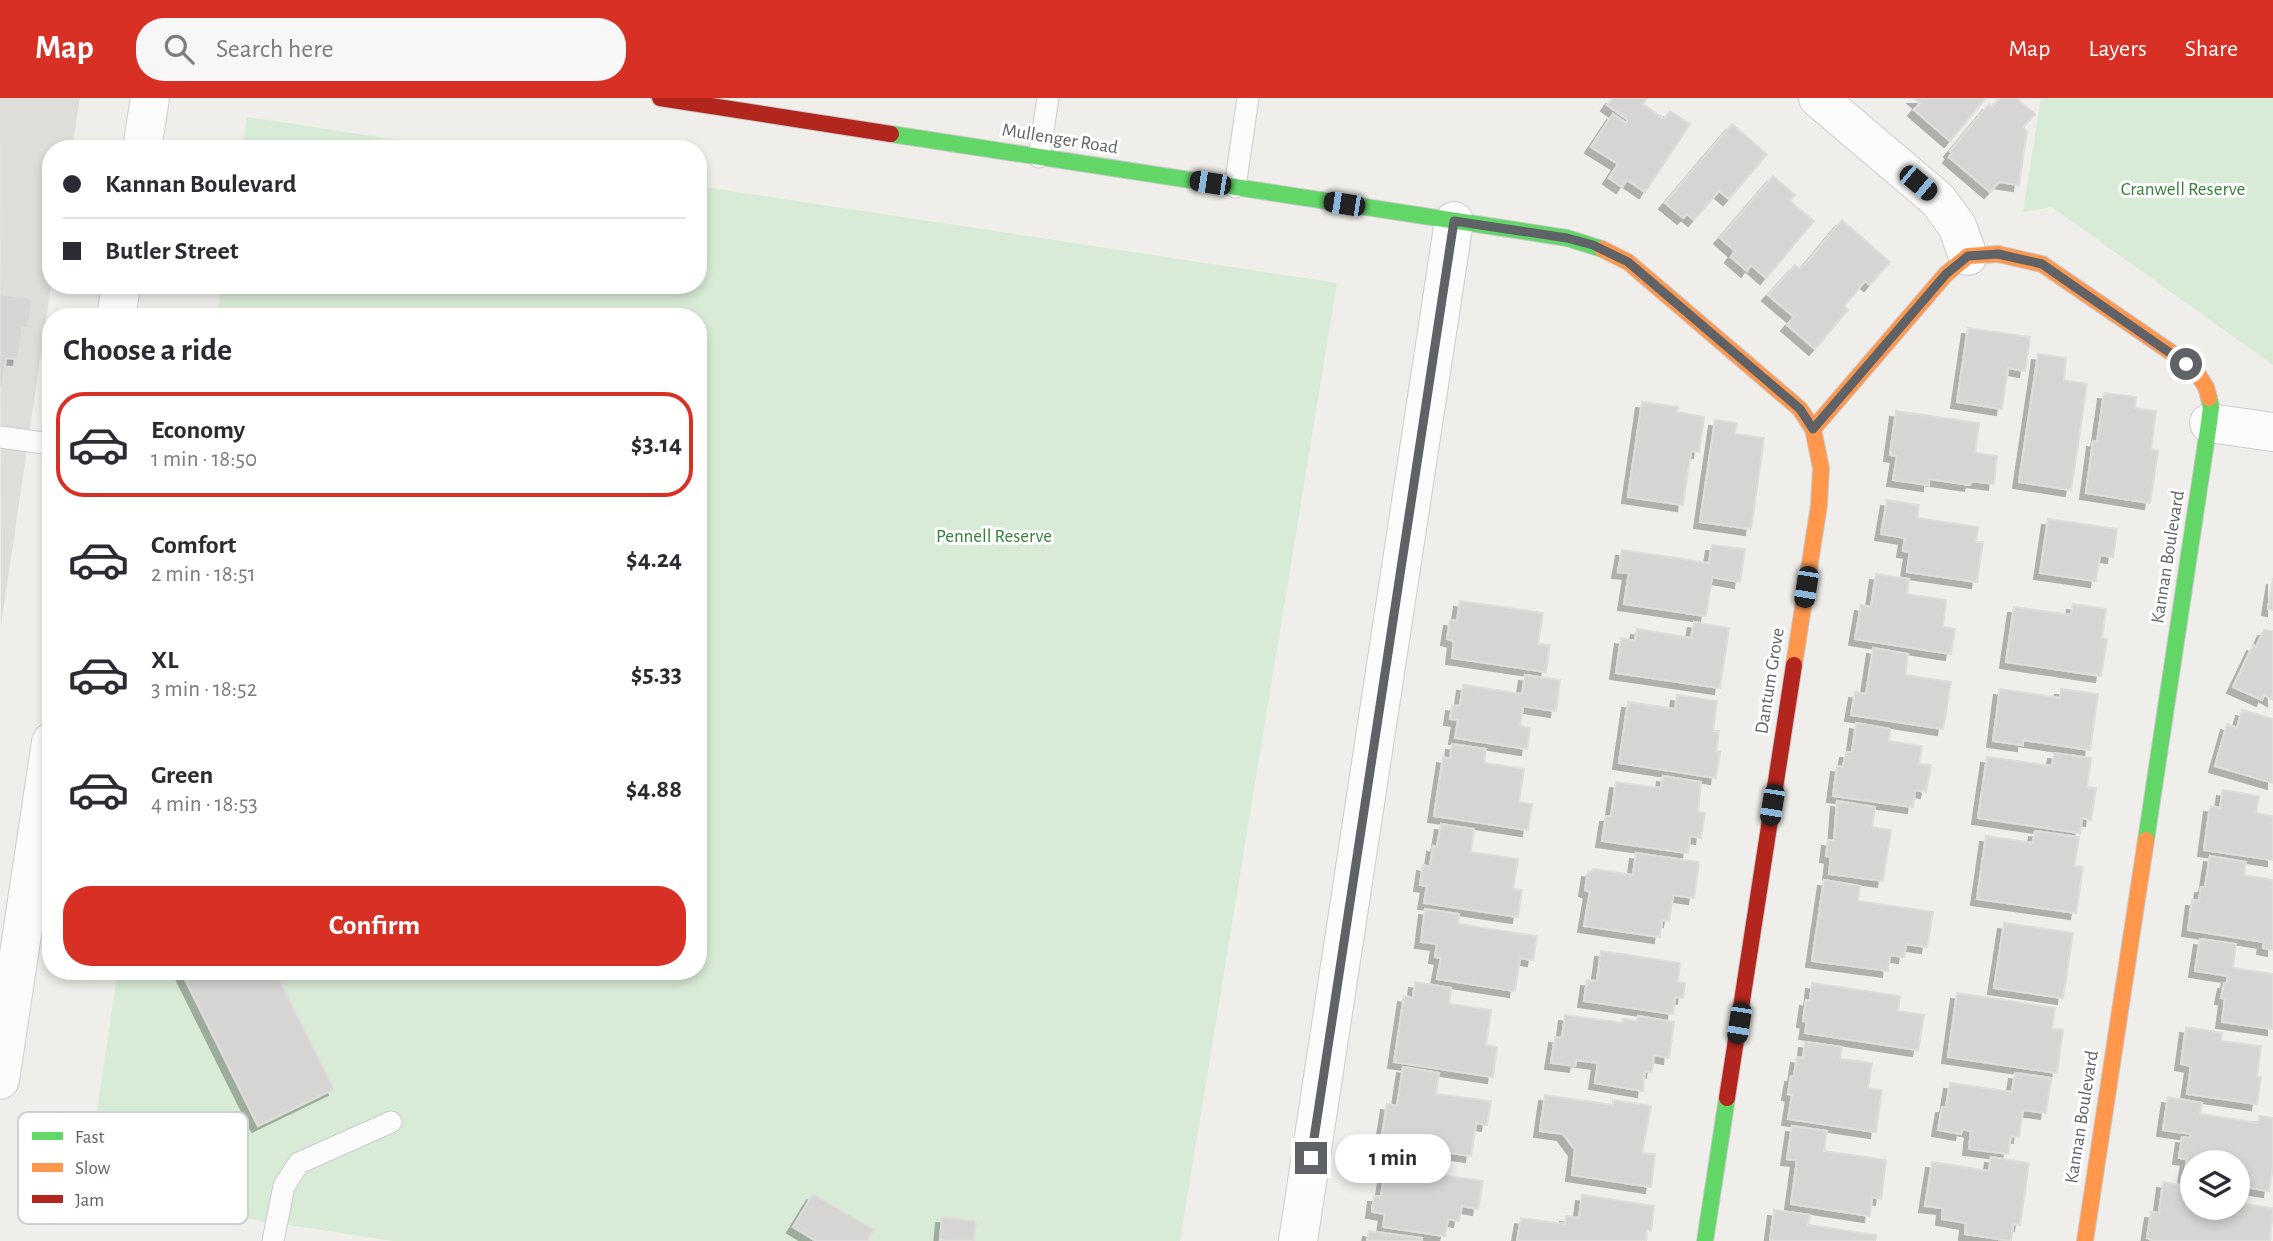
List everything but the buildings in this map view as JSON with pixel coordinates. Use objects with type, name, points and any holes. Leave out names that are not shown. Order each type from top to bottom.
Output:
[{"type":"street","points":[[143,140],[150,98]]},
{"type":"street","name":"Mullenger Road","points":[[660,98],[1454,221]]},
{"type":"street","points":[[1813,429],[1946,274],[1968,256],[1957,226],[1938,200],[1818,98]]},
{"type":"street","points":[[1298,1241],[1454,221]]},
{"type":"street","name":"Dantum Grove","points":[[1454,221],[1567,238],[1593,245],[1628,262],[1800,409],[1813,429],[1821,468],[1819,505],[1705,1241]]},
{"type":"street","name":"Kannan Boulevard","points":[[1968,256],[1998,254],[2042,264],[2197,373],[2206,387],[2211,407],[2085,1241]]},
{"type":"street","points":[[2209,422],[2273,432]]},
{"type":"street","points":[[0,1080],[42,802]]},
{"type":"lane","points":[[1039,157],[1048,98]]},
{"type":"lane","points":[[1235,187],[1248,98]]},
{"type":"lane","points":[[0,437],[42,443]]},
{"type":"lane","points":[[273,1241],[284,1186],[299,1163],[391,1122]]},
{"type":"shaded area","points":[[0,98],[80,98],[73,140],[42,140],[42,294],[50,294],[48,308],[42,308],[42,346],[1,626]]},
{"type":"green space","name":"Cranwell Reserve","points":[[2041,98],[2273,98],[2273,365],[2052,207],[2023,212]]},
{"type":"green space","points":[[247,117],[398,140],[243,140]]},
{"type":"green space","name":"Pennell Reserve","points":[[707,187],[1337,283],[1180,1241],[393,1241],[248,1219],[248,1112],[97,1112],[117,980],[707,980],[707,308],[218,308],[220,294],[707,294]]},
{"type":"traffic: fast","points":[[891,134],[1567,238],[1602,249]]},
{"type":"traffic: fast","points":[[2146,840],[2209,423],[2209,398]]},
{"type":"traffic: fast","points":[[1705,1241],[1727,1098]]},
{"type":"traffic: slow","points":[[1602,249],[1628,262],[1800,409],[1813,429],[1821,468],[1819,505],[1794,665]]},
{"type":"traffic: slow","points":[[1813,429],[1946,274],[1968,256],[1998,254],[2042,264],[2175,355],[2197,373],[2209,398]]},
{"type":"traffic: slow","points":[[2085,1241],[2146,840]]},
{"type":"traffic: jam","points":[[660,98],[891,134]]},
{"type":"traffic: jam","points":[[1727,1098],[1794,665]]},
{"type":"route","points":[[1311,1158],[1454,221],[1567,238],[1593,245],[1628,262],[1800,409],[1813,429],[1946,274],[1968,256],[1998,254],[2042,264],[2186,364]]}]
